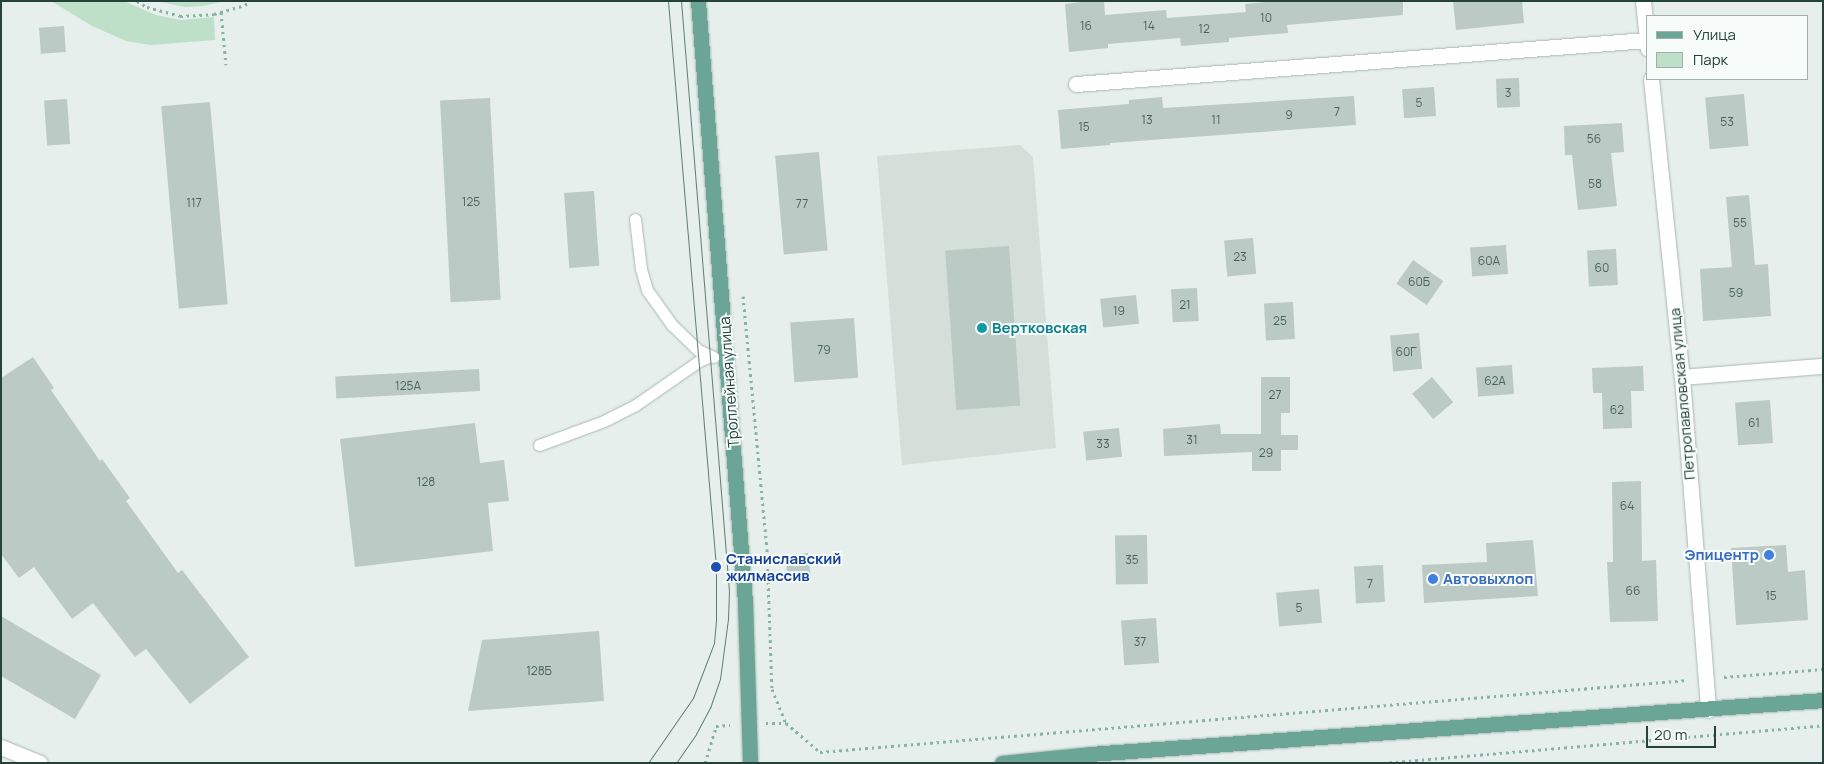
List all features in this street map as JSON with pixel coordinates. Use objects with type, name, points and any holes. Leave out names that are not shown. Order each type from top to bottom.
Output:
[{"type":"main road","name":"Троллейная улица","points":[[698,1],[745,602],[750,763]]},
{"type":"main road","points":[[1002,763],[1090,754],[1708,710],[1823,700]]},
{"type":"street","points":[[1643,1],[1646,33]]},
{"type":"street","points":[[1076,84],[1646,44]]},
{"type":"street","name":"Петропавловская улица","points":[[1651,80],[1682,377],[1708,710]]},
{"type":"street","points":[[1682,377],[1823,366]]},
{"type":"street","points":[[1,747],[40,763]]},
{"type":"lane","points":[[635,219],[641,269],[647,290],[672,325],[698,350],[710,356],[727,358]]},
{"type":"lane","points":[[540,445],[604,421],[634,406],[699,361],[710,356]]},
{"type":"path","points":[[137,1],[147,7],[180,16],[221,12],[250,1]]},
{"type":"path","points":[[221,12],[226,65]]},
{"type":"path","points":[[742,294],[767,549],[772,689],[786,723],[820,752],[1823,669]]},
{"type":"path","points":[[1382,763],[1823,725]]},
{"type":"path","points":[[705,763],[716,726]]},
{"type":"shaded area","points":[[1020,145],[1033,157],[1056,448],[902,465],[877,156]]},
{"type":"green space","points":[[51,1],[124,1],[156,15],[181,20],[214,17],[215,40],[151,45],[126,41],[92,26]]},
{"type":"green space","points":[[156,1],[226,1],[203,6],[185,7]]},
{"type":"building","points":[[1104,1],[1105,15],[1166,10],[1167,18],[1246,12],[1245,4],[1276,1],[1403,1],[1403,15],[1287,25],[1288,33],[1229,38],[1229,42],[1181,46],[1180,38],[1108,44],[1108,48],[1069,52],[1065,4]]},
{"type":"building","points":[[1453,1],[1522,1],[1524,23],[1456,30]]},
{"type":"building","points":[[64,26],[66,52],[41,54],[39,28]]},
{"type":"building","points":[[1519,78],[1520,107],[1497,108],[1496,79]]},
{"type":"building","points":[[1434,87],[1436,116],[1404,118],[1402,89]]},
{"type":"building","points":[[1744,94],[1749,146],[1710,149],[1705,97]]},
{"type":"building","points":[[1354,96],[1356,125],[1110,143],[1110,145],[1061,149],[1058,110],[1129,104],[1129,100],[1162,97],[1163,108]]},
{"type":"building","points":[[490,98],[501,300],[451,302],[440,101]]},
{"type":"building","points":[[67,99],[70,144],[47,145],[44,101]]},
{"type":"building","points":[[210,102],[228,304],[179,308],[161,106]]},
{"type":"building","points":[[1622,123],[1624,152],[1611,153],[1617,206],[1578,210],[1572,155],[1565,155],[1564,126]]},
{"type":"building","points":[[819,152],[828,251],[784,254],[775,156]]},
{"type":"building","points":[[594,191],[599,266],[569,268],[564,193]]},
{"type":"building","points":[[1749,195],[1755,265],[1768,264],[1771,316],[1703,321],[1700,269],[1732,267],[1726,197]]},
{"type":"building","points":[[1253,238],[1256,274],[1227,276],[1224,241]]},
{"type":"building","points":[[1506,245],[1508,274],[1472,276],[1470,248]]},
{"type":"building","name":"Вертковская","points":[[1009,246],[1020,406],[956,410],[945,250]]},
{"type":"building","points":[[1616,249],[1618,285],[1589,286],[1587,251]]},
{"type":"building","points":[[1413,260],[1443,281],[1427,305],[1396,284]]},
{"type":"building","points":[[1197,288],[1199,321],[1173,322],[1171,289]]},
{"type":"building","points":[[1136,295],[1139,324],[1103,328],[1100,299]]},
{"type":"building","points":[[1293,302],[1295,339],[1266,340],[1264,304]]},
{"type":"building","points":[[854,318],[858,378],[794,382],[790,322]]},
{"type":"building","points":[[1419,333],[1422,369],[1393,371],[1390,336]]},
{"type":"building","points":[[33,357],[54,388],[51,390],[100,461],[102,459],[130,498],[126,501],[178,573],[182,570],[249,657],[190,704],[146,649],[135,657],[93,603],[72,619],[34,567],[19,578],[1,554],[1,378]]},
{"type":"building","points":[[1512,365],[1514,394],[1478,396],[1476,368]]},
{"type":"building","points":[[1643,366],[1644,391],[1631,391],[1632,428],[1603,429],[1602,393],[1593,393],[1592,368]]},
{"type":"building","points":[[479,369],[480,391],[336,399],[335,377]]},
{"type":"building","points":[[1261,377],[1290,377],[1290,413],[1281,413],[1281,435],[1298,435],[1298,450],[1281,450],[1281,471],[1252,471],[1252,452],[1164,456],[1163,429],[1220,424],[1221,434],[1261,434]]},
{"type":"building","points":[[1432,377],[1453,402],[1433,419],[1412,394]]},
{"type":"building","points":[[1770,400],[1773,443],[1738,445],[1735,402]]},
{"type":"building","points":[[475,423],[480,463],[504,460],[509,501],[488,503],[493,551],[355,567],[340,439]]},
{"type":"building","points":[[1119,428],[1122,457],[1086,461],[1083,432]]},
{"type":"building","points":[[1641,481],[1642,561],[1656,560],[1658,621],[1610,622],[1607,562],[1613,562],[1612,482]]},
{"type":"building","points":[[1147,535],[1148,584],[1116,585],[1115,536]]},
{"type":"building","points":[[1533,540],[1538,596],[1424,603],[1422,565],[1487,562],[1486,543]]},
{"type":"building","points":[[1786,545],[1788,572],[1805,570],[1808,620],[1736,625],[1731,548]]},
{"type":"building","points":[[808,553],[811,579],[788,582],[785,556]]},
{"type":"building","points":[[1383,565],[1385,602],[1356,603],[1354,567]]},
{"type":"building","points":[[1319,589],[1322,623],[1279,627],[1276,593]]},
{"type":"building","points":[[1,616],[101,675],[75,719],[1,676]]},
{"type":"building","points":[[1156,618],[1159,663],[1124,665],[1121,620]]},
{"type":"building","points":[[599,631],[604,701],[468,711],[482,640]]},
{"type":"tram line","points":[[648,763],[693,698],[714,643],[716,621],[716,567],[668,1]]},
{"type":"tram line","points":[[676,763],[696,734],[710,708],[720,679],[728,619],[729,591],[681,1]]},
{"type":"place","name":"Вертковская","points":[[982,328]]},
{"type":"place","name":"Эпицентр","points":[[1769,555]]},
{"type":"place","name":"Станиславский жилмассив","points":[[716,567]]},
{"type":"place","name":"Автовыхлоп","points":[[1433,579]]}]
